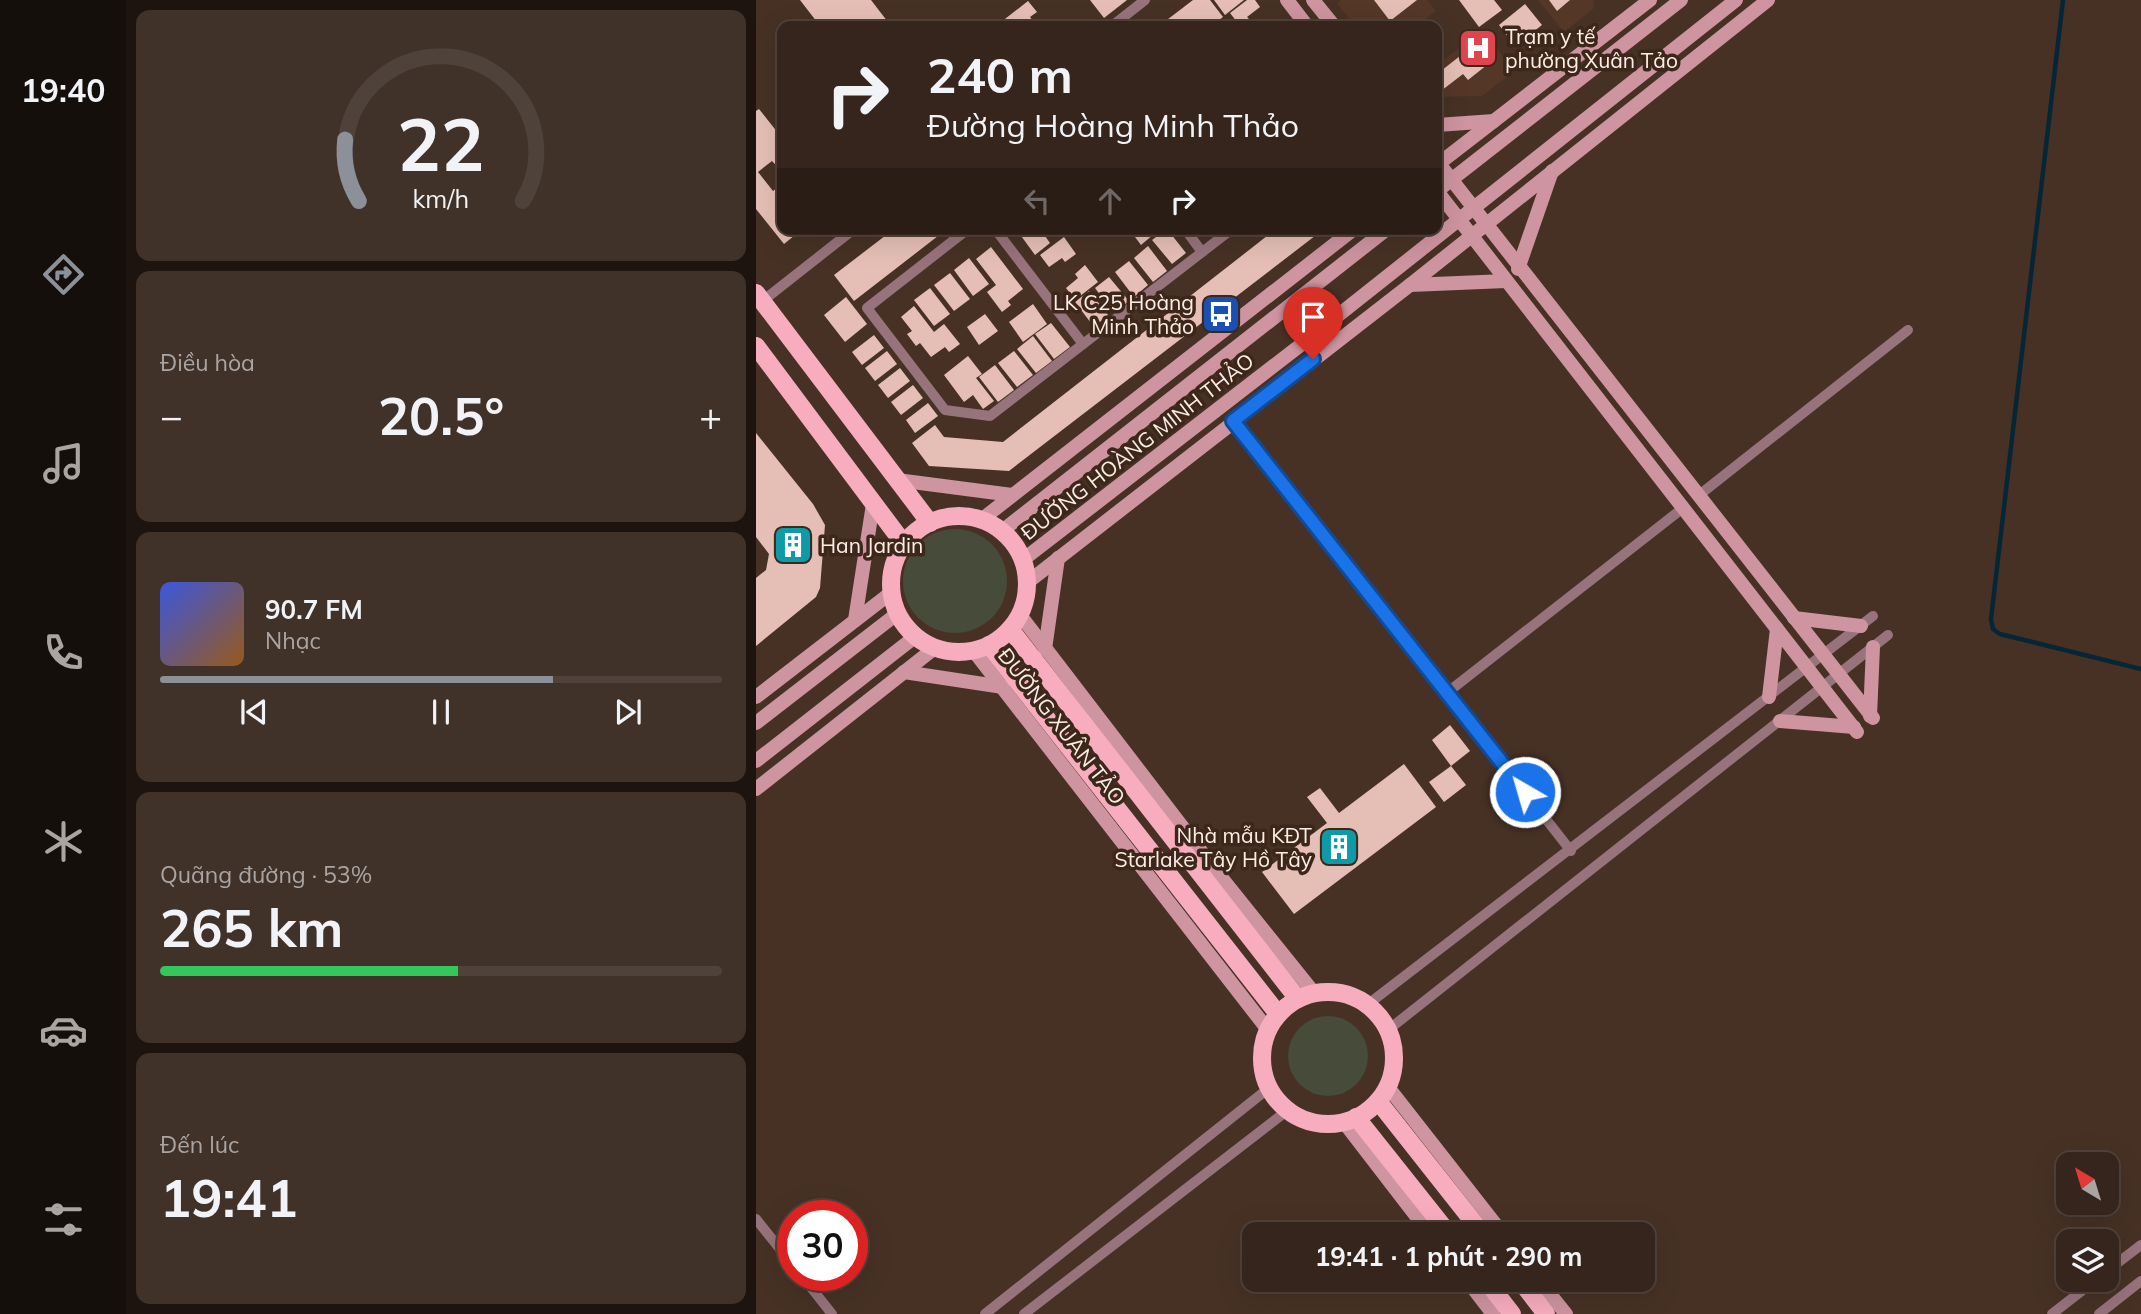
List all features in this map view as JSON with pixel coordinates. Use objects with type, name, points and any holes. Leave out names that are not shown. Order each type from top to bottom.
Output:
[{"type":"main road","points":[[1287,0],[1303,21]]},
{"type":"main road","points":[[1313,0],[1330,21]]},
{"type":"main road","points":[[1442,159],[1612,32],[1650,0]]},
{"type":"main road","points":[[1442,187],[1681,0]]},
{"type":"main road","name":"ĐƯỜNG HOÀNG MINH THẢO","points":[[1442,232],[1736,0]]},
{"type":"main road","name":"ĐƯỜNG HOÀNG MINH THẢO","points":[[1028,582],[1410,285],[1768,0]]},
{"type":"main road","points":[[1612,32],[1623,46]]},
{"type":"main road","points":[[1442,125],[1495,120]]},
{"type":"main road","points":[[1521,273],[1553,169],[1541,154]]},
{"type":"main road","points":[[1442,169],[1872,717],[1873,647]]},
{"type":"main road","points":[[1442,198],[1856,730],[1780,720]]},
{"type":"main road","name":"ĐƯỜNG HOÀNG MINH THẢO","points":[[981,520],[1346,235]]},
{"type":"main road","name":"ĐƯỜNG HOÀNG MINH THẢO","points":[[1002,531],[1374,235]]},
{"type":"main road","name":"ĐƯỜNG HOÀNG MINH THẢO","points":[[1024,559],[1438,235]]},
{"type":"main road","points":[[1410,285],[1506,281]]},
{"type":"main road","points":[[758,300],[930,523]]},
{"type":"main road","points":[[1302,344],[1313,359]]},
{"type":"main road","points":[[756,346],[904,544]]},
{"type":"main road","points":[[897,480],[1012,495]]},
{"type":"main road","points":[[855,620],[873,504]]},
{"type":"main road","points":[[955,517],[981,520],[1002,531],[1024,559],[1028,582],[1015,622],[981,648],[946,651],[906,628],[892,592],[894,563],[904,544],[930,523],[955,517]]},
{"type":"main road","points":[[1045,649],[1058,558]]},
{"type":"main road","points":[[756,697],[892,592]]},
{"type":"main road","points":[[756,723],[898,613]]},
{"type":"main road","points":[[1794,618],[1867,621]]},
{"type":"main road","name":"ĐƯỜNG XUÂN TẢO","points":[[1015,622],[1045,649],[1306,996]]},
{"type":"main road","name":"ĐƯỜNG XUÂN TẢO","points":[[1015,622],[1306,996]]},
{"type":"main road","points":[[1769,697],[1777,629]]},
{"type":"main road","points":[[756,761],[916,636]]},
{"type":"main road","points":[[756,789],[936,647]]},
{"type":"main road","name":"ĐƯỜNG XUÂN TẢO","points":[[981,648],[1003,687],[1268,1030]]},
{"type":"main road","name":"ĐƯỜNG XUÂN TẢO","points":[[981,648],[1278,1014]]},
{"type":"main road","points":[[904,672],[1003,687]]},
{"type":"main road","points":[[1336,992],[1367,1005],[1388,1030],[1394,1051],[1383,1094],[1350,1119],[1319,1123],[1288,1110],[1269,1088],[1262,1062],[1268,1030],[1278,1014],[1306,996],[1336,992]]},
{"type":"main road","points":[[1383,1094],[1474,1222]]},
{"type":"main road","points":[[1383,1094],[1493,1222]]},
{"type":"main road","points":[[1350,1119],[1422,1222]]},
{"type":"main road","points":[[1350,1119],[1439,1222]]},
{"type":"main road","points":[[1476,1292],[1493,1314]]},
{"type":"main road","points":[[1495,1292],[1512,1314]]},
{"type":"main road","points":[[1529,1292],[1546,1314]]},
{"type":"main road","points":[[1548,1292],[1566,1314]]},
{"type":"street","points":[[1118,21],[1145,0]]},
{"type":"street","points":[[758,300],[846,235]]},
{"type":"street","points":[[960,235],[867,308],[945,410],[990,416],[1224,235]]},
{"type":"street","points":[[1000,235],[1083,344]]},
{"type":"street","points":[[1189,235],[1202,252]]},
{"type":"street","points":[[1698,496],[1909,330]]},
{"type":"street","points":[[1233,421],[1571,851]]},
{"type":"street","points":[[1448,692],[1683,508]]},
{"type":"street","points":[[1367,1005],[1571,851],[1867,621]]},
{"type":"street","points":[[1388,1030],[1888,635]]},
{"type":"street","points":[[985,1314],[1269,1088]]},
{"type":"street","points":[[1024,1314],[1288,1110]]},
{"type":"street","points":[[756,1219],[777,1245]]},
{"type":"street","points":[[2119,1262],[2141,1245]]},
{"type":"street","points":[[2099,1314],[2141,1281]]},
{"type":"street","points":[[814,1291],[832,1314]]},
{"type":"street","points":[[2052,1314],[2080,1292]]},
{"type":"shaded area","points":[[1341,0],[1427,0],[1436,11],[1423,21],[1351,21],[1337,3]]},
{"type":"shaded area","points":[[1538,0],[1594,0],[1593,9],[1564,32]]},
{"type":"shaded area","name":"Trạm y tế phường Xuân Tảo","points":[[1482,30],[1514,71],[1482,96],[1442,97],[1442,61]]},
{"type":"green space","points":[[955,529],[975,533],[992,544],[1003,561],[1007,581],[1003,601],[992,618],[975,629],[955,633],[935,629],[918,618],[907,601],[903,581],[907,561],[918,544],[935,533]]},
{"type":"green space","points":[[1320,1016],[1336,1016],[1357,1027],[1368,1048],[1368,1064],[1357,1085],[1336,1096],[1320,1096],[1306,1090],[1294,1078],[1288,1064],[1288,1048],[1294,1034],[1306,1022]]},
{"type":"building","points":[[800,0],[871,0],[887,21],[816,21]]},
{"type":"building","points":[[1090,0],[1127,0],[1104,18]]},
{"type":"building","points":[[1193,0],[1210,0],[1223,17],[1218,21],[1166,21]]},
{"type":"building","points":[[1214,0],[1244,0],[1225,15]]},
{"type":"building","points":[[1247,0],[1255,0],[1260,7],[1247,17],[1251,21],[1236,21],[1230,13]]},
{"type":"building","points":[[1374,0],[1417,0],[1390,21]]},
{"type":"building","points":[[1459,0],[1494,0],[1502,10],[1479,27]]},
{"type":"building","points":[[1549,0],[1570,0],[1557,11]]},
{"type":"building","points":[[1028,1],[1037,12],[1030,17],[1033,21],[1002,21]]},
{"type":"building","points":[[1525,4],[1542,25],[1515,46],[1499,25]]},
{"type":"building","points":[[1483,38],[1497,57],[1468,80],[1463,74],[1442,90],[1442,70]]},
{"type":"building","points":[[759,109],[777,132],[777,166],[772,161],[758,172],[773,191],[777,188],[777,235],[795,235],[784,244],[756,209],[756,111]]},
{"type":"building","points":[[886,235],[939,235],[854,301],[834,275]]},
{"type":"building","points":[[1020,235],[1044,235],[1050,243],[1035,255]]},
{"type":"building","points":[[1134,235],[1153,235],[1141,245]]},
{"type":"building","points":[[1159,235],[1172,235],[1186,253],[1172,264],[1152,240]]},
{"type":"building","points":[[1268,235],[1316,235],[1009,471],[929,466],[912,443],[935,425],[944,437],[1003,442]]},
{"type":"building","points":[[1064,237],[1076,254],[1065,262],[1062,258],[1049,267],[1040,255]]},
{"type":"building","points":[[1148,246],[1167,271],[1153,282],[1134,258]]},
{"type":"building","points":[[991,247],[1023,289],[1008,301],[1011,305],[1002,312],[987,292],[996,285],[976,259]]},
{"type":"building","points":[[969,258],[989,284],[973,296],[954,270]]},
{"type":"building","points":[[1129,261],[1148,285],[1134,297],[1115,272]]},
{"type":"building","points":[[1085,265],[1098,282],[1075,300],[1066,288],[1078,278],[1075,274]]},
{"type":"building","points":[[950,273],[970,299],[954,311],[934,285]]},
{"type":"building","points":[[1109,277],[1129,301],[1114,313],[1095,288]]},
{"type":"building","points":[[930,288],[950,314],[934,326],[914,300]]},
{"type":"building","points":[[1089,291],[1108,315],[1094,327],[1075,302]]},
{"type":"building","points":[[846,297],[867,324],[845,342],[824,315]]},
{"type":"building","points":[[1033,304],[1047,324],[1023,342],[1009,322]]},
{"type":"building","points":[[914,306],[934,332],[944,324],[960,344],[949,352],[945,347],[931,357],[920,343],[916,346],[907,334],[912,331],[901,317]]},
{"type":"building","points":[[985,314],[998,331],[979,345],[967,327]]},
{"type":"building","points":[[1051,323],[1070,347],[1054,359],[1035,334]]},
{"type":"building","points":[[874,335],[884,348],[862,365],[852,352]]},
{"type":"building","points":[[1033,336],[1052,361],[1036,373],[1017,349]]},
{"type":"building","points":[[887,351],[897,364],[875,381],[865,368]]},
{"type":"building","points":[[1014,351],[1033,375],[1017,387],[998,363]]},
{"type":"building","points":[[968,356],[982,374],[976,378],[994,401],[983,409],[973,395],[964,402],[944,375]]},
{"type":"building","points":[[995,365],[1014,390],[998,402],[979,377]]},
{"type":"building","points":[[900,368],[910,381],[888,398],[878,385]]},
{"type":"building","points":[[913,385],[923,398],[901,415],[891,402]]},
{"type":"building","points":[[928,403],[938,416],[915,433],[906,420]]},
{"type":"building","name":"Han Jardin","points":[[756,433],[813,504],[825,525],[820,588],[816,597],[756,646],[756,578],[766,570],[769,554],[756,537]]},
{"type":"building","points":[[1450,725],[1470,751],[1451,766],[1432,740]]},
{"type":"building","name":"Nhà mẫu KĐT Starlake Tây Hồ Tây","points":[[1404,764],[1436,807],[1294,914],[1262,872],[1327,823],[1307,797],[1320,788],[1339,813]]},
{"type":"building","points":[[1451,766],[1466,785],[1444,802],[1429,782]]},
{"type":"waterway","points":[[2063,0],[1991,619],[1993,629],[2000,634],[2141,669]]},
{"type":"place","name":"Trạm y tế phường Xuân Tảo","points":[[1478,48]]},
{"type":"place","name":"LK C25 Hoàng Minh Thảo","points":[[1221,314]]},
{"type":"place","name":"Han Jardin","points":[[793,545]]},
{"type":"place","name":"Nhà mẫu KĐT Starlake Tây Hồ Tây","points":[[1339,847]]},
{"type":"route","points":[[1313,359],[1233,421],[1525,792]]}]
